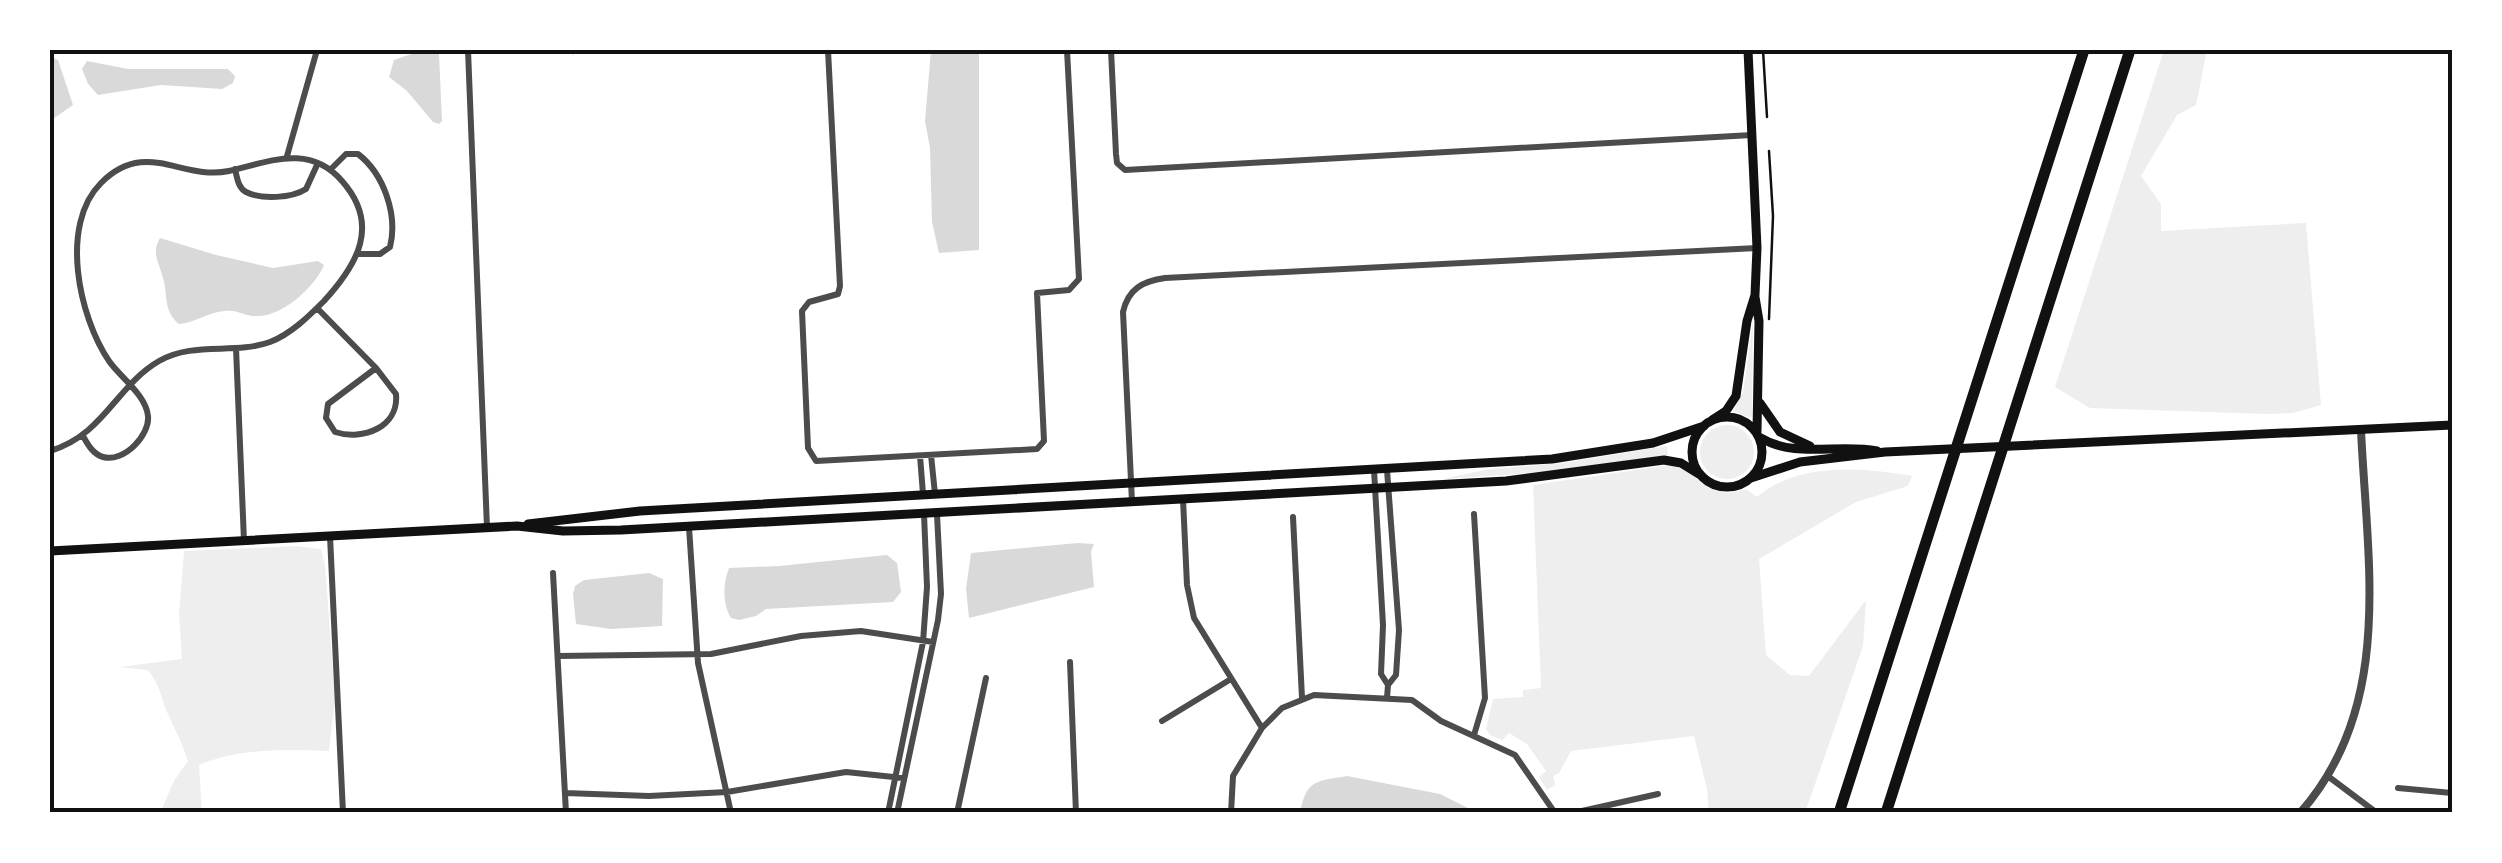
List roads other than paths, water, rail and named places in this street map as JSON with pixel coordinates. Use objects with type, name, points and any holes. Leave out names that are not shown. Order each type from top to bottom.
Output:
[{"type":"highway","points":[[1839,813],[2084,50]]},
{"type":"highway","points":[[1886,813],[2130,50]]},
{"type":"main road","points":[[1748,50],[1757,248],[1755,294],[1760,321],[1756,393],[1762,459],[1751,478]]},
{"type":"main road","points":[[1702,476],[1694,463],[1692,448],[1708,423],[1726,411],[1736,396],[1755,294]]},
{"type":"main road","points":[[1756,393],[1762,409],[1780,432],[1818,449]]},
{"type":"main road","points":[[50,551],[517,526],[640,511],[1552,459],[1653,443],[1708,423],[1737,418],[1780,448],[1860,447],[1885,452]]},
{"type":"main road","points":[[517,526],[563,531],[936,514],[1546,478],[1664,460],[1681,463],[1714,485],[1728,488],[1800,462],[1885,452],[2452,425]]},
{"type":"street","points":[[286,156],[317,50]]},
{"type":"street","points":[[468,50],[487,528]]},
{"type":"street","points":[[828,50],[840,286],[833,298],[809,302],[802,311],[808,448],[816,461],[1037,449],[1044,442],[1036,292],[1069,290],[1079,279],[1067,50]]},
{"type":"street","points":[[1110,50],[1116,154],[1120,168],[1132,171],[1753,135]]},
{"type":"street","points":[[330,170],[346,154],[358,154],[384,190],[393,226],[390,247],[380,254],[358,254]]},
{"type":"street","points":[[50,451],[83,436],[131,386],[151,366],[169,356],[188,350],[261,345],[279,338],[316,308],[349,272],[362,232],[358,208],[348,189],[330,170],[286,156],[208,173],[159,161],[137,162],[110,175],[87,202],[78,252],[83,303],[101,349],[131,386],[148,412],[147,427],[123,454],[108,458],[93,451],[83,436]]},
{"type":"street","points":[[235,169],[241,188],[248,192],[285,196],[306,189],[316,165]]},
{"type":"street","points":[[1132,502],[1123,324],[1125,303],[1132,291],[1144,283],[1166,278],[1757,248]]},
{"type":"street","points":[[316,308],[376,368],[396,394],[392,416],[383,426],[364,433],[335,432],[326,418],[328,404],[376,368]]},
{"type":"street","points":[[236,348],[244,540]]},
{"type":"street","points":[[2300,813],[2330,778],[2355,722],[2367,663],[2361,430]]},
{"type":"street","points":[[931,455],[936,495]]},
{"type":"street","points":[[920,456],[923,496]]},
{"type":"street","points":[[1374,470],[1383,632],[1381,674],[1388,684]]},
{"type":"street","points":[[1387,470],[1399,622],[1396,675],[1388,684],[1387,698]]},
{"type":"street","points":[[1184,498],[1190,602],[1200,628],[1262,728]]},
{"type":"street","points":[[888,813],[923,642],[927,587],[924,514]]},
{"type":"street","points":[[897,813],[942,594],[936,514]]},
{"type":"street","points":[[1474,514],[1485,698],[1474,736]]},
{"type":"street","points":[[1292,517],[1302,698]]},
{"type":"street","points":[[689,526],[697,655],[731,813]]},
{"type":"street","points":[[330,536],[344,813]]},
{"type":"street","points":[[554,573],[566,813]]},
{"type":"street","points":[[558,656],[697,655],[732,652],[801,636],[861,632],[934,642]]},
{"type":"street","points":[[1070,662],[1076,813]]},
{"type":"street","points":[[957,813],[986,678]]},
{"type":"street","points":[[1162,722],[1230,680]]},
{"type":"street","points":[[1231,813],[1233,776],[1272,716],[1302,698],[1387,698],[1412,700],[1442,721],[1515,755],[1554,813]]},
{"type":"street","points":[[565,793],[649,796],[726,792],[834,773],[903,778]]},
{"type":"street","points":[[2330,778],[2377,813]]},
{"type":"street","points":[[2398,788],[2452,793]]},
{"type":"street","points":[[1573,813],[1658,794]]}]
